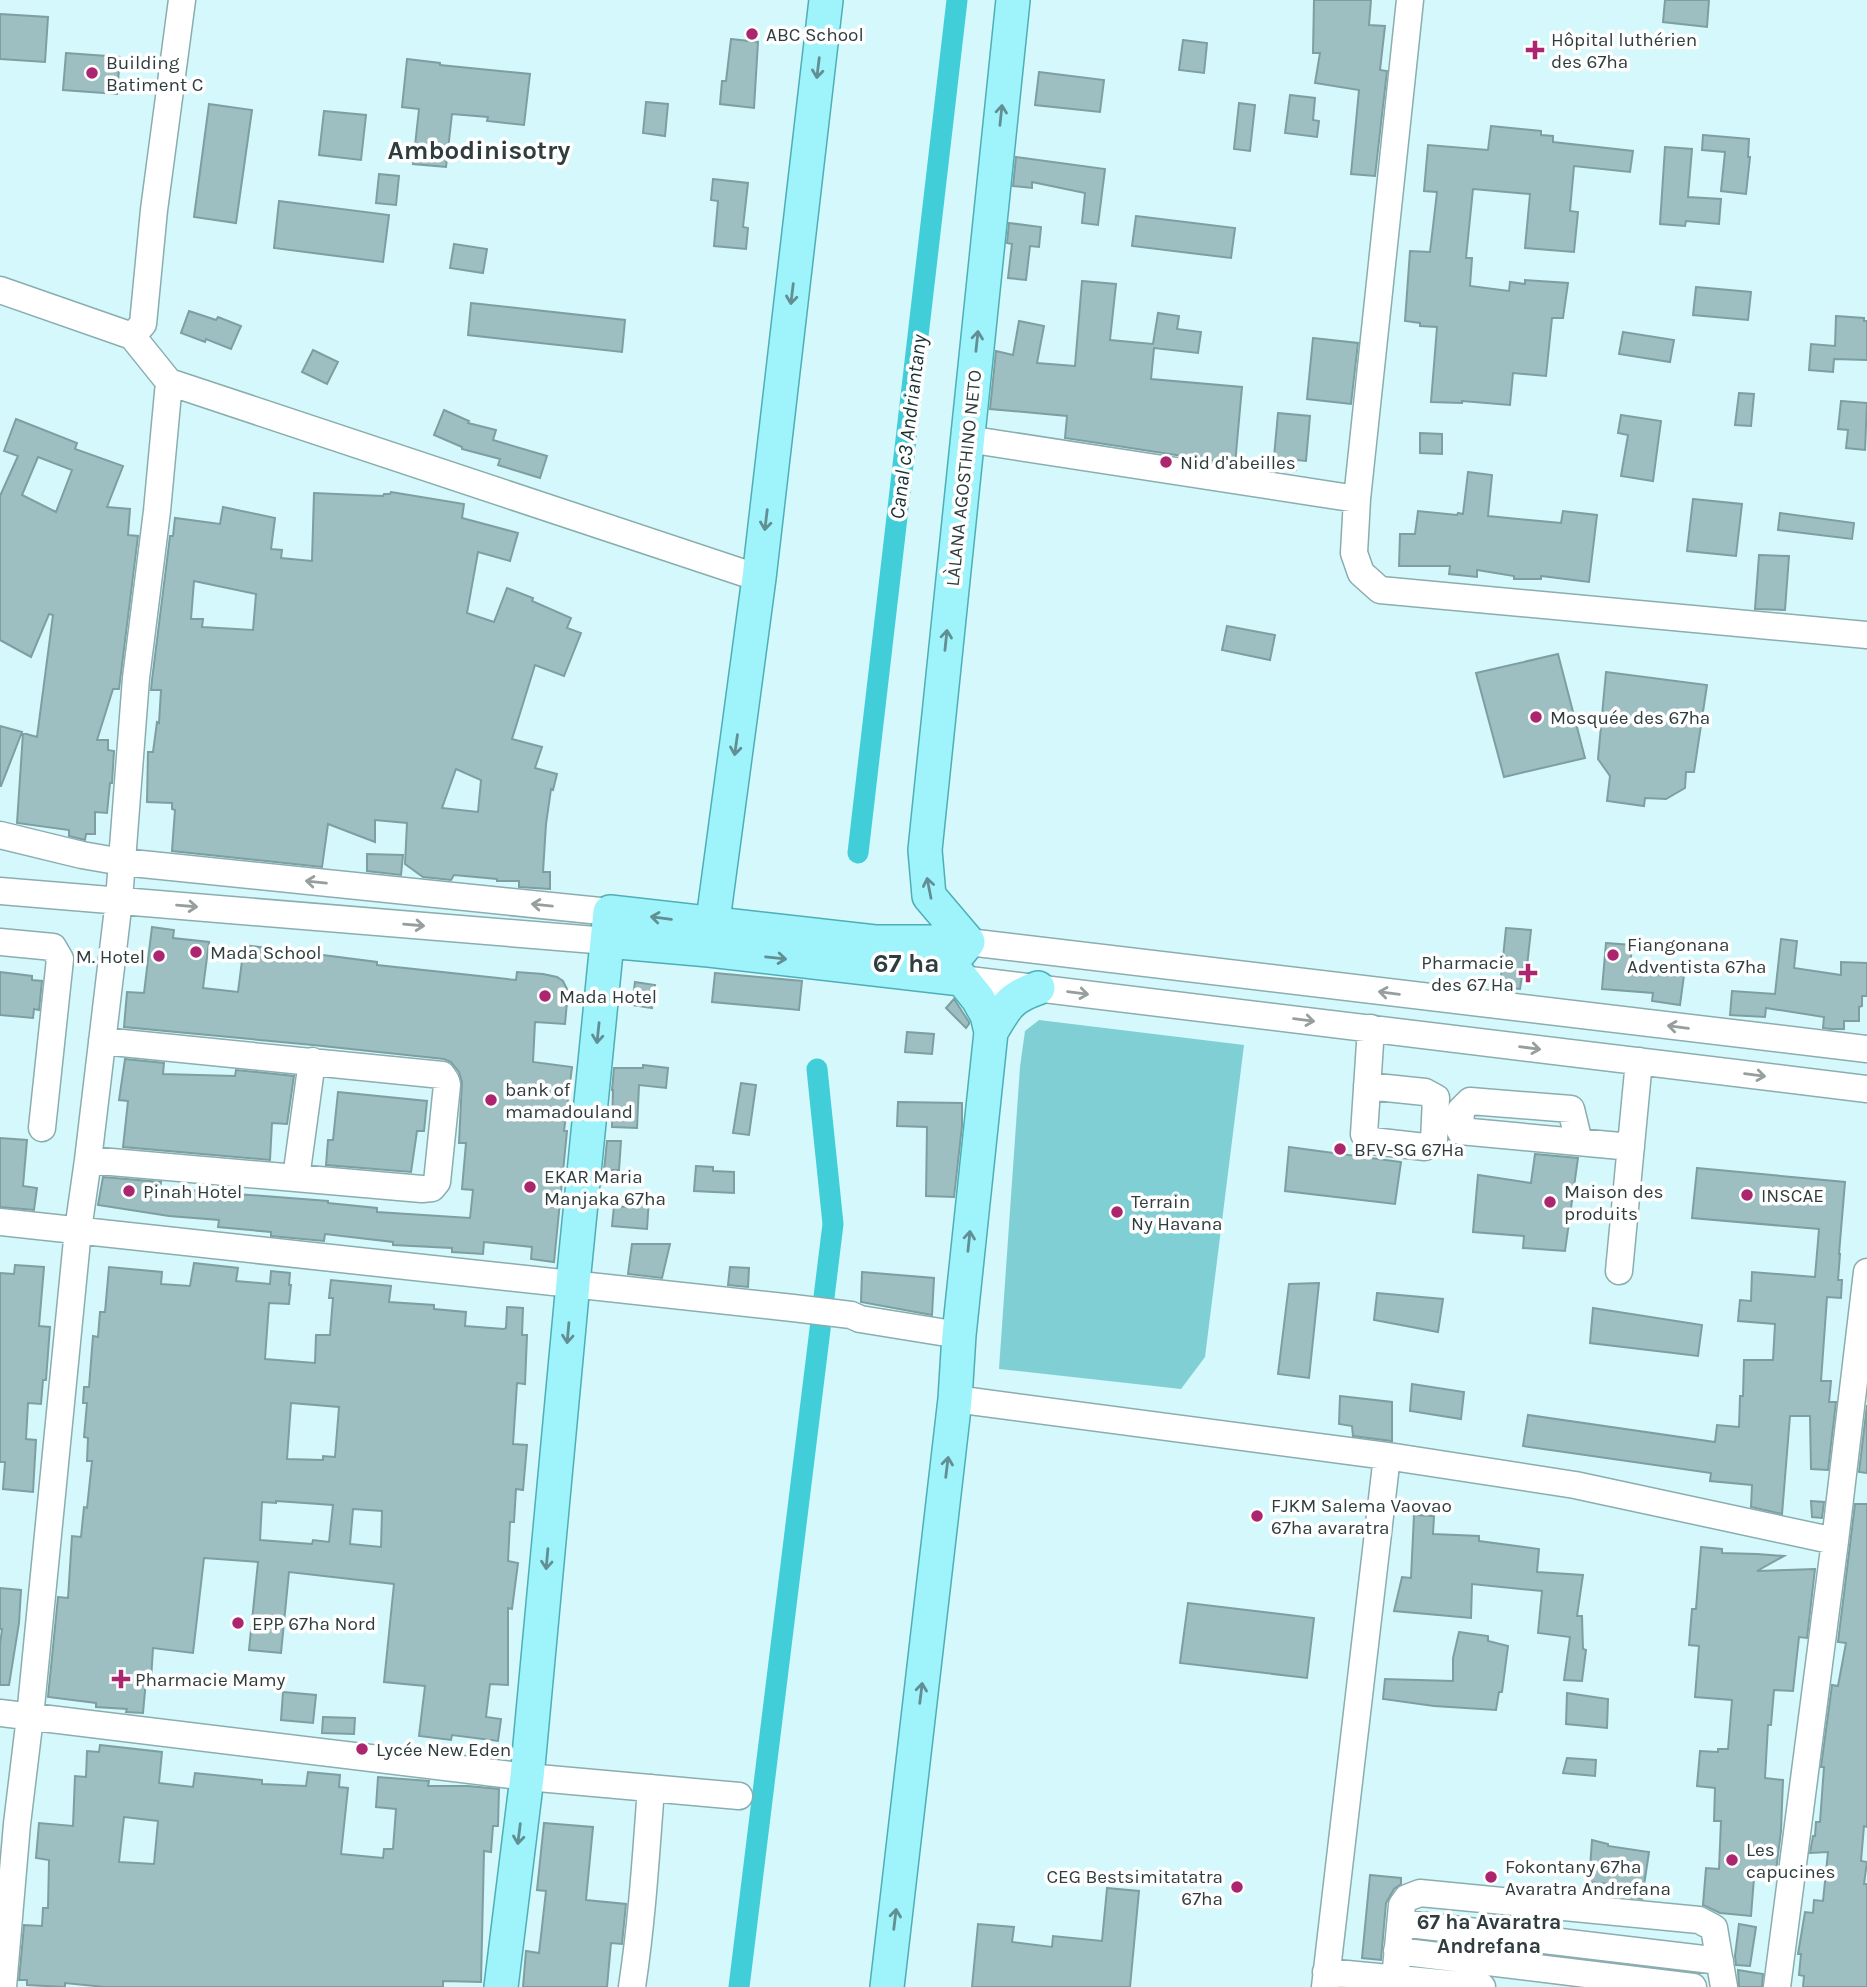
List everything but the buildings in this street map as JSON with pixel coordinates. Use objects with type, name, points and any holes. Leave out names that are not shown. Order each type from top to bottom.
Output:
[{"type":"main road","points":[[710,937],[759,579],[826,0]]},
{"type":"main road","name":"LÀLANA AGOSTHINO NETO","points":[[968,942],[929,896],[925,850],[1013,0]]},
{"type":"main road","points":[[501,1987],[527,1777],[609,927],[710,937],[961,979]]},
{"type":"main road","points":[[710,937],[968,942]]},
{"type":"main road","points":[[887,1987],[955,1399],[958,1335],[991,1032],[988,1014],[950,964],[968,942]]},
{"type":"main road","points":[[991,1032],[1005,1008],[1020,994],[1038,988]]},
{"type":"street","points":[[132,336],[143,324],[180,0]]},
{"type":"street","points":[[1410,0],[1357,499],[1354,553],[1361,573],[1380,590],[1867,635]]},
{"type":"street","points":[[0,290],[132,336],[169,382],[759,579]]},
{"type":"street","points":[[3,1987],[17,1824],[12,1766],[30,1717],[78,1230],[119,900],[136,678],[157,511],[169,382]]},
{"type":"street","points":[[967,439],[1357,499]]},
{"type":"street","points":[[0,835],[122,862],[609,927]]},
{"type":"street","points":[[0,891],[609,927]]},
{"type":"street","points":[[0,942],[53,947],[60,959],[42,1128]]},
{"type":"street","points":[[968,942],[1867,1049]]},
{"type":"street","points":[[961,979],[1867,1089]]},
{"type":"street","points":[[1367,1086],[1371,1028]]},
{"type":"street","points":[[88,1160],[422,1189],[432,1188],[438,1182],[447,1086],[442,1075],[102,1041]]},
{"type":"street","points":[[296,1178],[312,1061]]},
{"type":"street","points":[[1619,1271],[1639,1061]]},
{"type":"street","points":[[1579,1142],[1630,1147]]},
{"type":"street","points":[[0,1223],[793,1308],[851,1315],[860,1319],[958,1335]]},
{"type":"street","points":[[1777,1987],[1867,1272]]},
{"type":"street","points":[[955,1399],[1387,1456],[1575,1485],[1835,1541]]},
{"type":"street","points":[[1387,1456],[1325,1980],[1395,1979],[1482,1987]]},
{"type":"street","points":[[0,1713],[527,1777],[739,1796]]},
{"type":"street","points":[[632,1987],[646,1871],[651,1788]]},
{"type":"street","points":[[1395,1979],[1402,1905],[1407,1898],[1420,1893],[1699,1920],[1714,1928],[1724,1987]]},
{"type":"street","points":[[1401,1923],[1720,1961]]},
{"type":"street","points":[[1397,1951],[1693,1987]]},
{"type":"shaded area","name":"Terrain Ny Havana","points":[[1039,1020],[1244,1045],[1205,1357],[1181,1389],[999,1369],[1020,1067],[1025,1031]]},
{"type":"waterway","name":"Canal c3 Andriantany","points":[[858,853],[957,0]]},
{"type":"waterway","points":[[739,1987],[833,1224],[817,1069]]},
{"type":"place","name":"ABC School","points":[[752,34]]},
{"type":"place","name":"Hôpital luthérien des 67ha","points":[[1535,50]]},
{"type":"place","name":"Building Batiment C","points":[[92,73]]},
{"type":"place","name":"Nid d'abeilles","points":[[1166,462]]},
{"type":"place","name":"Mosquée des 67ha","points":[[1536,717]]},
{"type":"place","name":"Mada School","points":[[196,952]]},
{"type":"place","name":"Fiangonana Adventista 67ha","points":[[1613,955]]},
{"type":"place","name":"M. Hotel","points":[[159,956]]},
{"type":"place","name":"Pharmacie des 67 Ha","points":[[1528,973]]},
{"type":"place","name":"Mada Hotel","points":[[545,996]]},
{"type":"place","name":"bank of mamadouland","points":[[491,1100]]},
{"type":"place","name":"BFV-SG 67Ha","points":[[1340,1149]]},
{"type":"place","name":"EKAR Maria Manjaka 67ha","points":[[530,1187]]},
{"type":"place","name":"Pinah Hotel","points":[[129,1191]]},
{"type":"place","name":"INSCAE","points":[[1747,1195]]},
{"type":"place","name":"Maison des produits","points":[[1550,1202]]},
{"type":"place","name":"Terrain Ny Havana","points":[[1117,1212]]},
{"type":"place","name":"FJKM Salema Vaovao 67ha avaratra","points":[[1257,1516]]},
{"type":"place","name":"EPP 67ha Nord","points":[[238,1623]]},
{"type":"place","name":"Pharmacie Mamy","points":[[121,1679]]},
{"type":"place","name":"Lycée New Eden","points":[[362,1749]]},
{"type":"place","name":"Les capucines","points":[[1732,1860]]},
{"type":"place","name":"Fokontany 67ha Avaratra Andrefana","points":[[1491,1877]]},
{"type":"place","name":"CEG Bestsimitatatra 67ha","points":[[1237,1887]]},
{"type":"district","name":"Ambodinisotry","points":[[479,150]]},
{"type":"district","name":"67 ha","points":[[906,963]]},
{"type":"district","name":"67 ha Avaratra Andrefana","points":[[1489,1934]]}]
